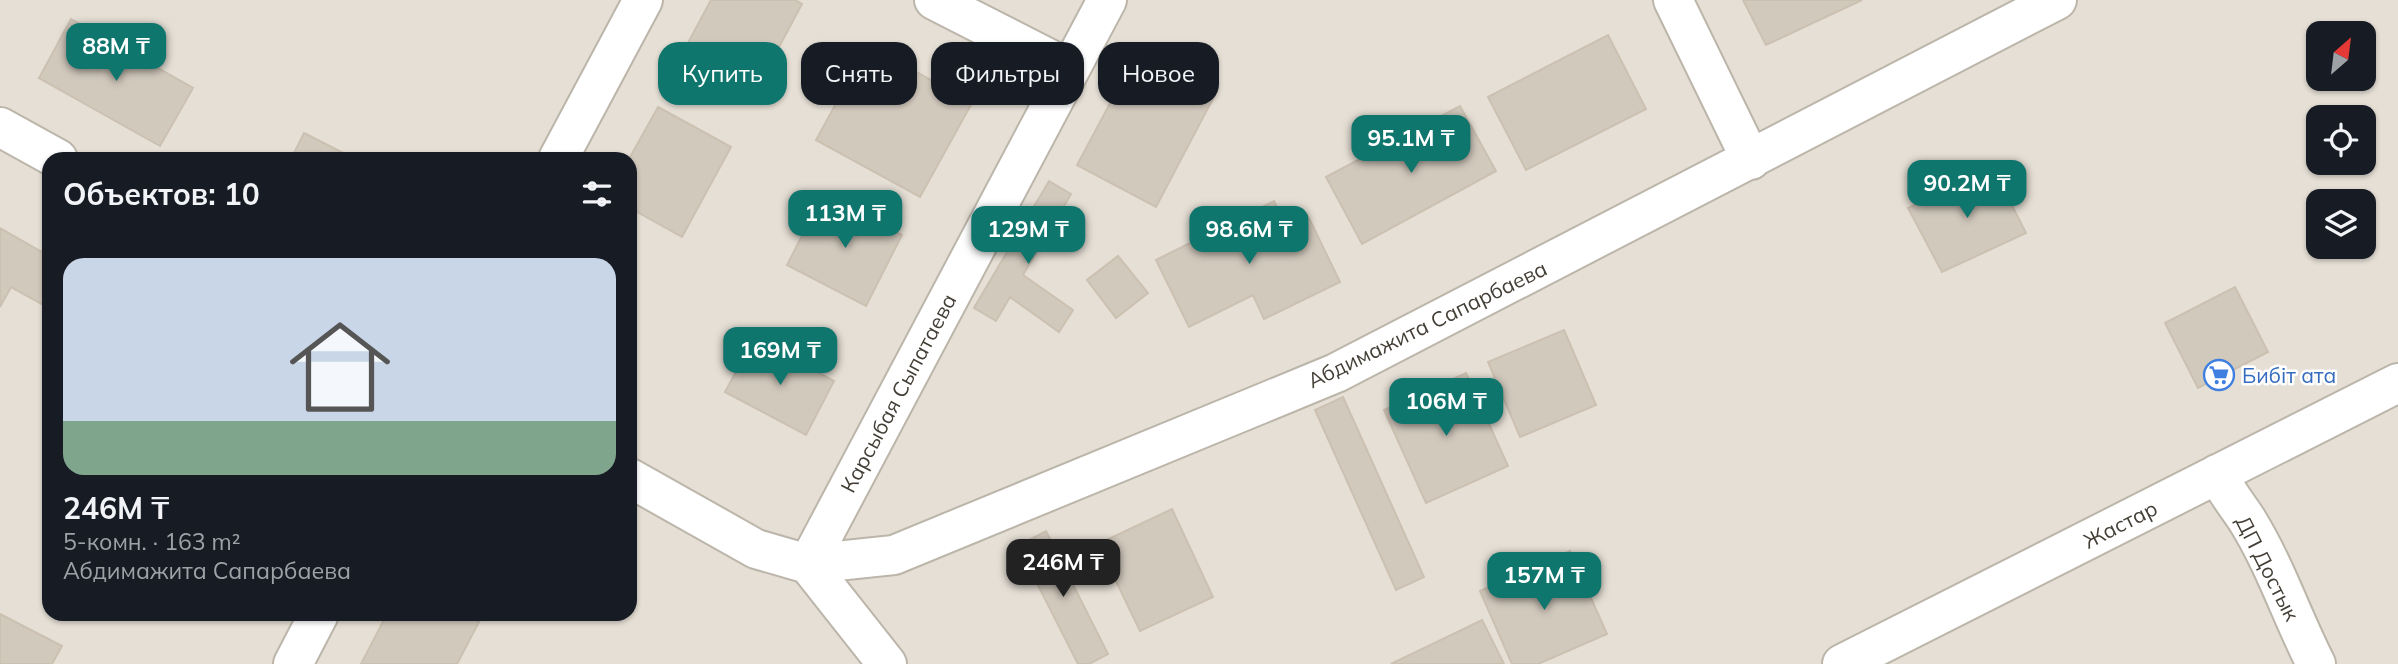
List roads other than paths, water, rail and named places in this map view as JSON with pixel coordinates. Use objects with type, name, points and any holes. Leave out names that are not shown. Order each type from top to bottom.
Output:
[{"type":"street","points":[[562,152],[643,0]]},
{"type":"street","points":[[934,0],[1016,42]]},
{"type":"street","name":"Карсыбая Сыпатаева","points":[[1084,42],[1107,0]]},
{"type":"street","points":[[1673,0],[1751,160]]},
{"type":"street","name":"Абдимажита Сапарбаева","points":[[637,482],[756,549],[808,564],[894,555],[1336,373],[2057,0]]},
{"type":"street","name":"Карсыбая Сыпатаева","points":[[808,564],[1050,105]]},
{"type":"street","points":[[0,127],[45,152]]},
{"type":"street","name":"Жастар","points":[[1842,664],[2398,383]]},
{"type":"street","name":"ДП Достык","points":[[2217,474],[2259,543],[2315,664]]},
{"type":"street","points":[[808,564],[887,664]]},
{"type":"street","points":[[293,664],[315,621]]},
{"type":"place","name":"Бибіт ата","points":[[2219,375]]}]
